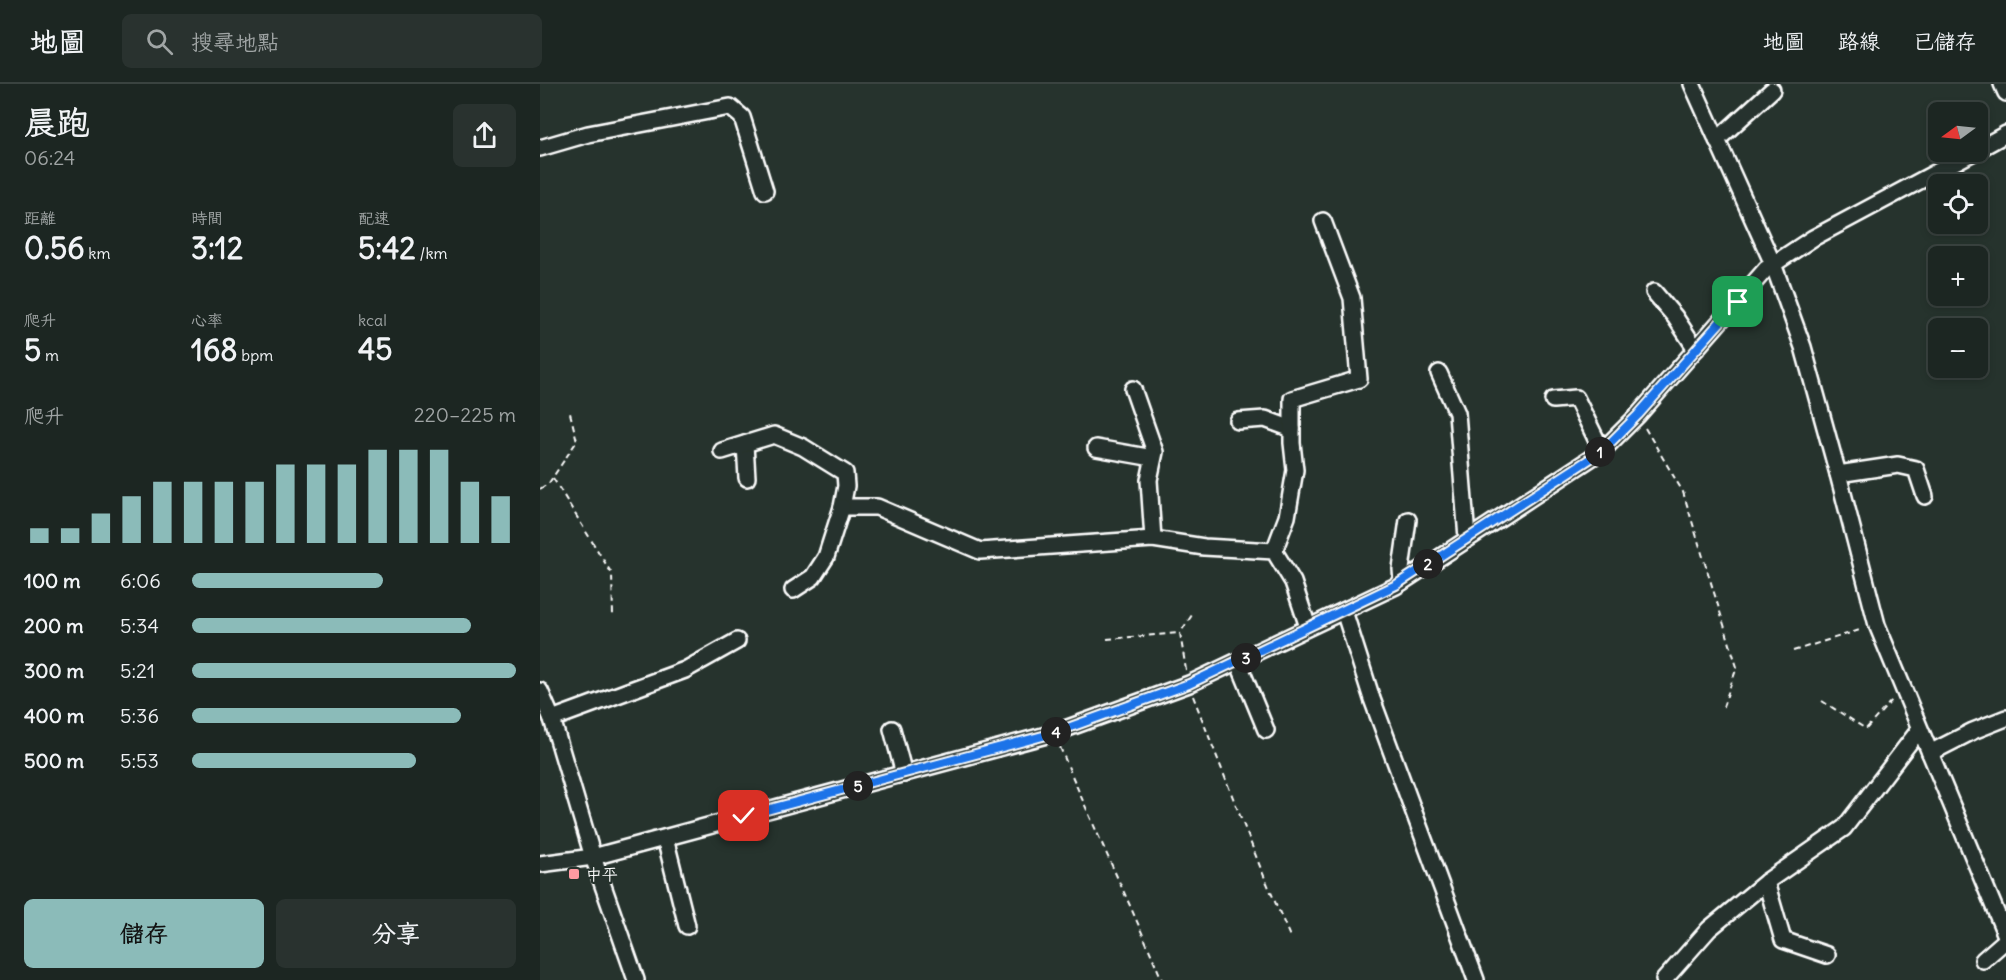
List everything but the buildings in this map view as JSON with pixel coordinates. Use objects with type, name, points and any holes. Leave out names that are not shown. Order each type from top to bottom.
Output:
[{"type":"street","points":[[1692,84],[1773,264],[1803,347],[1877,625],[2006,938],[1983,960]]},
{"type":"street","points":[[2002,84],[2006,93]]},
{"type":"street","points":[[1718,140],[1772,90]]},
{"type":"street","points":[[540,148],[588,134],[730,107],[742,117],[765,191]]},
{"type":"street","points":[[1988,144],[2006,134]]},
{"type":"street","points":[[540,864],[594,857],[1054,733],[1189,684],[1344,611],[1402,582],[1602,451],[1638,415],[1766,269],[1813,238],[1955,162]]},
{"type":"street","points":[[1274,551],[1287,517],[1296,470],[1292,399],[1359,379],[1352,298],[1323,221]]},
{"type":"street","points":[[1654,292],[1675,317],[1696,349]]},
{"type":"street","points":[[1439,373],[1457,413],[1467,538]]},
{"type":"street","points":[[1133,389],[1155,452],[1149,480],[1153,539]]},
{"type":"street","points":[[1553,400],[1576,398],[1602,451]]},
{"type":"street","points":[[1238,421],[1265,419],[1292,429]]},
{"type":"street","points":[[722,452],[774,435],[803,447],[845,473],[846,486],[842,507],[826,557],[813,577],[793,590]]},
{"type":"street","points":[[745,444],[747,478]]},
{"type":"street","points":[[1096,448],[1153,458]]},
{"type":"street","points":[[1838,474],[1898,465],[1916,469],[1924,496]]},
{"type":"street","points":[[842,507],[876,507],[980,551],[1153,539],[1204,547],[1274,551]]},
{"type":"street","points":[[1402,582],[1401,568],[1408,520]]},
{"type":"street","points":[[1274,551],[1293,582],[1308,627]]},
{"type":"street","points":[[1344,611],[1372,699],[1476,980]]},
{"type":"street","points":[[552,719],[685,670],[736,641]]},
{"type":"street","points":[[1238,662],[1266,730]]},
{"type":"street","points":[[540,691],[552,719],[594,857],[636,980]]},
{"type":"street","points":[[1930,753],[1973,731],[2006,718]]},
{"type":"street","points":[[892,729],[904,774]]},
{"type":"street","points":[[1664,980],[1709,929],[1766,882],[1844,828],[1919,730]]},
{"type":"street","points":[[665,838],[687,926]]},
{"type":"street","points":[[1766,882],[1783,940],[1827,956]]},
{"type":"path","points":[[540,489],[553,478],[577,441],[570,413]]},
{"type":"path","points":[[1638,415],[1683,492],[1737,667],[1723,707]]},
{"type":"path","points":[[553,478],[612,574],[613,616]]},
{"type":"path","points":[[1194,612],[1180,633],[1189,684],[1291,939]]},
{"type":"path","points":[[1793,651],[1877,625]]},
{"type":"path","points":[[1107,639],[1180,633]]},
{"type":"path","points":[[1822,701],[1866,729],[1904,687]]},
{"type":"path","points":[[1054,733],[1162,980]]},
{"type":"place","name":"中平","points":[[574,874]]},
{"type":"route","points":[[744,816],[1054,733],[1189,684],[1396,585],[1602,451],[1638,415],[1738,302]]}]
